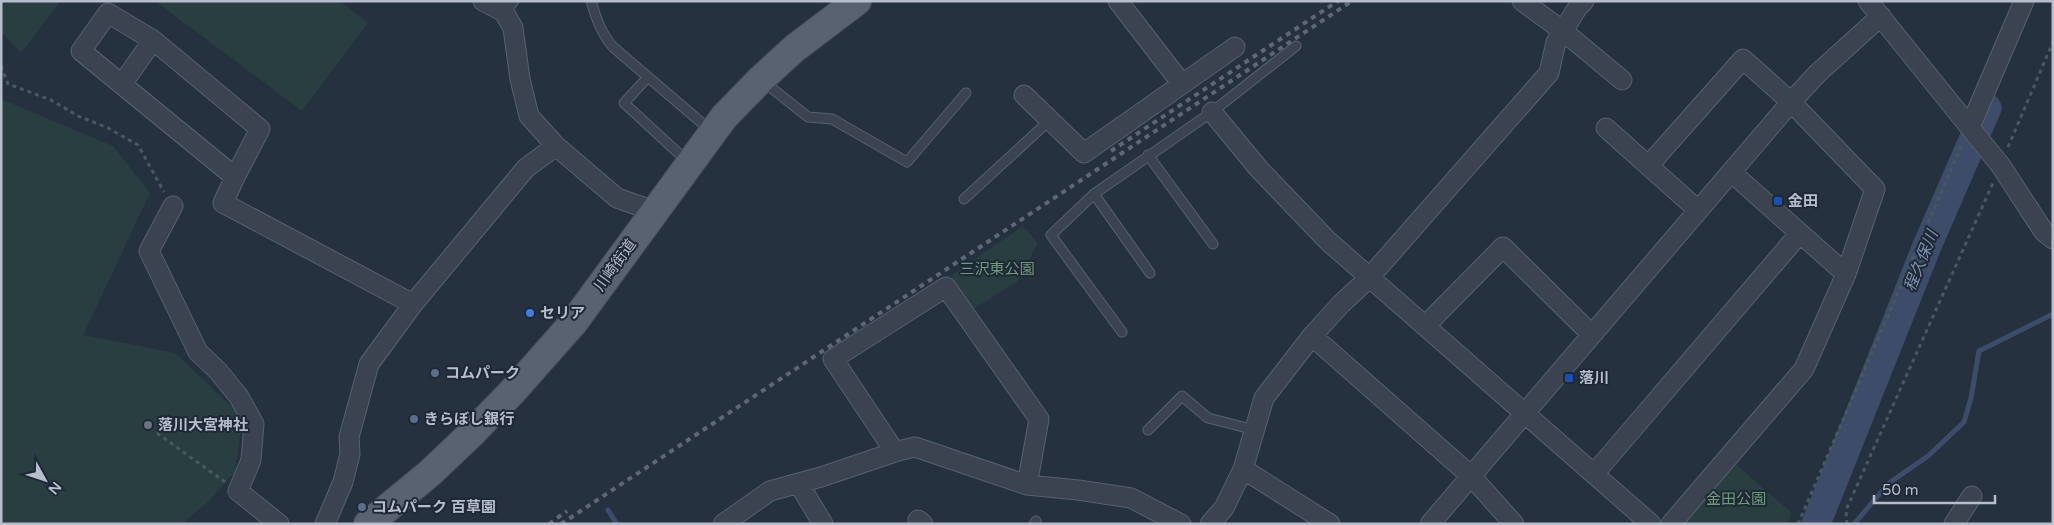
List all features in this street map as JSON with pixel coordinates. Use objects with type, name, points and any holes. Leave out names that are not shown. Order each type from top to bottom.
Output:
[{"type":"main road","name":"川崎街道","points":[[381,520],[512,392],[574,322],[712,132],[761,79],[795,48],[853,2]]},
{"type":"street","points":[[483,1],[509,7],[520,79],[529,116],[556,146],[617,198],[654,211]]},
{"type":"street","points":[[1118,1],[1182,84]]},
{"type":"street","points":[[1522,1],[1563,31],[1622,80]]},
{"type":"street","points":[[1210,524],[1224,508],[1243,469],[1264,398],[1312,336],[1341,304],[1369,278],[1549,73],[1556,42],[1578,7],[1584,1]]},
{"type":"street","points":[[1868,1],[1999,165],[2044,232],[2053,239]]},
{"type":"street","points":[[1971,130],[2024,1]]},
{"type":"street","points":[[235,177],[81,51],[108,13],[153,40],[260,129],[223,203],[413,304]]},
{"type":"street","points":[[1430,524],[1791,102],[1818,73],[1880,16]]},
{"type":"street","points":[[122,84],[153,40]]},
{"type":"street","points":[[1024,95],[1084,152],[1235,48]]},
{"type":"street","points":[[1649,165],[1743,59],[1791,102],[1875,189],[1846,274],[1804,370],[1671,524]]},
{"type":"street","points":[[1212,112],[1259,169],[1328,241],[1650,524]]},
{"type":"street","points":[[1606,128],[1698,210]]},
{"type":"street","points":[[325,524],[343,482],[350,454],[349,437],[369,364],[413,304],[526,168],[556,146]]},
{"type":"street","points":[[1732,172],[1846,274]]},
{"type":"street","points":[[172,206],[149,251],[198,352],[218,371],[239,397],[254,424],[252,460],[238,491],[279,524]]},
{"type":"street","points":[[1594,474],[1800,233]]},
{"type":"street","points":[[1425,326],[1502,248],[1591,334]]},
{"type":"street","points":[[895,452],[833,359],[946,287],[1039,419],[1027,485]]},
{"type":"street","points":[[1312,336],[1471,476],[1514,524]]},
{"type":"street","points":[[724,524],[770,491],[915,447],[1027,485],[1131,498],[1181,524]]},
{"type":"street","points":[[1243,469],[1330,524]]},
{"type":"street","points":[[798,484],[823,524]]},
{"type":"street","points":[[1954,524],[1972,496]]},
{"type":"lane","points":[[591,1],[605,37],[613,47],[712,132]]},
{"type":"lane","points":[[1122,332],[1051,235],[1094,194],[1212,112],[1296,46]]},
{"type":"lane","points":[[648,77],[624,103],[689,162]]},
{"type":"lane","points":[[761,79],[808,116],[832,118],[907,162],[966,92]]},
{"type":"lane","points":[[964,199],[1050,120]]},
{"type":"lane","points":[[1148,155],[1213,244]]},
{"type":"lane","points":[[1094,194],[1150,273]]},
{"type":"lane","points":[[1148,430],[1182,396],[1208,418],[1255,430]]},
{"type":"path","points":[[1847,524],[1846,510],[2053,42]]},
{"type":"path","points":[[1,66],[8,84],[51,100],[78,116],[108,128],[138,145],[172,206]]},
{"type":"path","points":[[1798,524],[1971,130]]},
{"type":"path","points":[[157,433],[238,491]]},
{"type":"green space","points":[[1,1],[61,1],[21,53],[1,32]]},
{"type":"green space","points":[[155,1],[340,1],[368,23],[302,111]]},
{"type":"green space","points":[[1,99],[113,146],[150,193],[83,335],[175,353],[243,417],[235,472],[209,501],[182,524],[1,524]]},
{"type":"green space","name":"三沢東公園","points":[[1023,226],[1038,243],[1018,281],[973,309],[950,276]]},
{"type":"green space","name":"金田公園","points":[[1734,463],[1792,513],[1787,524],[1681,524]]},
{"type":"waterway","name":"程久保川","points":[[1816,524],[1927,246],[1987,108]]},
{"type":"waterway","points":[[1854,524],[1889,483],[1928,456],[1964,422],[1971,398],[1979,351],[2053,314]]},
{"type":"waterway","points":[[608,510],[617,524]]},
{"type":"railway","points":[[1111,151],[1338,1]]},
{"type":"railway","points":[[561,524],[1352,1]]},
{"type":"railway","points":[[549,524],[567,511]]},
{"type":"place","name":"金田","points":[[1778,201]]},
{"type":"place","name":"セリア","points":[[530,313]]},
{"type":"place","name":"コムパーク","points":[[435,373]]},
{"type":"place","name":"落川","points":[[1569,378]]},
{"type":"place","name":"きらぼし銀行","points":[[414,419]]},
{"type":"place","name":"落川大宮神社","points":[[148,425]]},
{"type":"place","name":"コムパーク 百草園","points":[[362,507]]}]
